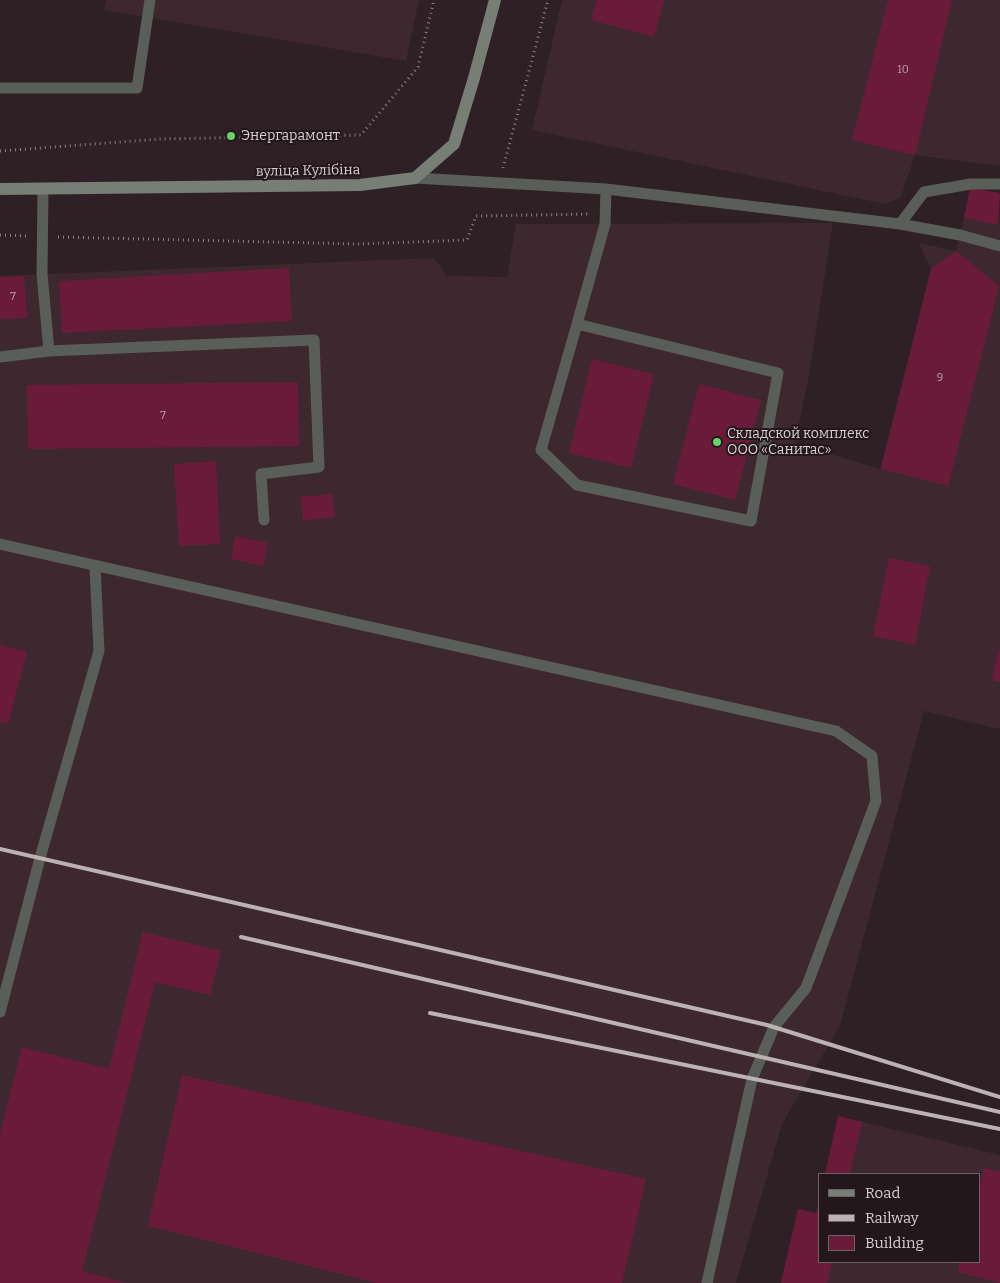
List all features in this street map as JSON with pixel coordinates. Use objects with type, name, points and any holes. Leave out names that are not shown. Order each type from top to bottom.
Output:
[{"type":"main road","points":[[415,178],[454,144],[495,0]]},
{"type":"main road","name":"вуліца Кулібіна","points":[[0,189],[360,185],[415,178]]},
{"type":"lane","points":[[0,88],[137,88],[150,0]]},
{"type":"lane","points":[[415,178],[606,189],[900,224],[960,235],[1000,246]]},
{"type":"lane","points":[[900,224],[924,192],[971,184],[1000,184]]},
{"type":"lane","points":[[577,324],[778,373],[751,521],[576,485],[541,450],[605,224],[606,189]]},
{"type":"lane","points":[[43,190],[42,274],[49,351]]},
{"type":"lane","points":[[0,357],[49,351],[314,340],[319,467],[261,474],[264,520]]},
{"type":"lane","points":[[0,544],[95,567],[836,730],[872,756],[876,801],[806,988],[774,1027],[752,1079],[706,1283]]},
{"type":"lane","points":[[0,1012],[40,858],[100,651],[95,567]]},
{"type":"path","points":[[0,151],[161,139],[361,135],[418,67],[434,0]]},
{"type":"path","points":[[499,183],[548,0]]},
{"type":"path","points":[[0,234],[358,244],[467,240],[476,216],[604,213]]},
{"type":"shaded area","points":[[106,0],[419,0],[406,61],[104,10]]},
{"type":"shaded area","points":[[562,0],[1000,0],[1000,166],[915,155],[901,197],[885,204],[532,130]]},
{"type":"shaded area","points":[[1000,215],[1000,729],[924,711],[840,1026],[782,1124],[736,1283],[0,1283],[0,276],[434,258],[447,276],[507,277],[516,224],[833,223],[809,375],[795,443],[880,469],[931,269],[919,243],[956,251],[964,218],[998,225]]},
{"type":"shaded area","points":[[838,1116],[1000,1155],[1000,1283],[781,1283],[798,1209],[816,1213],[818,1206],[818,1263],[980,1263],[980,1173],[825,1173]]},
{"type":"building","points":[[597,0],[664,0],[654,37],[591,20]]},
{"type":"building","points":[[888,0],[952,0],[915,155],[852,140]]},
{"type":"building","points":[[970,188],[1000,193],[998,225],[964,218]]},
{"type":"building","points":[[956,251],[999,286],[948,486],[881,469],[931,269]]},
{"type":"building","points":[[289,268],[292,321],[62,333],[59,281]]},
{"type":"building","points":[[24,276],[27,318],[0,319],[0,277]]},
{"type":"building","points":[[592,359],[654,374],[631,468],[569,453]]},
{"type":"building","points":[[298,382],[299,446],[28,449],[27,385]]},
{"type":"building","name":"Складской комплекс ООО «Санитас»","points":[[699,384],[761,400],[735,500],[673,484]]},
{"type":"building","points":[[216,461],[220,544],[179,546],[174,464]]},
{"type":"building","points":[[332,494],[335,517],[303,521],[300,497]]},
{"type":"building","points":[[235,536],[268,543],[263,566],[231,559]]},
{"type":"building","points":[[889,558],[930,566],[915,645],[873,636]]},
{"type":"building","points":[[0,645],[27,652],[8,724],[0,722]]},
{"type":"building","points":[[1000,649],[1000,682],[992,680]]},
{"type":"building","points":[[143,932],[221,951],[210,995],[155,982],[82,1271],[126,1283],[0,1283],[0,1134],[22,1047],[109,1069]]},
{"type":"building","points":[[182,1075],[646,1179],[622,1283],[377,1283],[148,1226]]},
{"type":"building","points":[[838,1116],[862,1122],[850,1173],[825,1173]]},
{"type":"building","points":[[984,1168],[1000,1172],[1000,1283],[958,1272],[960,1263],[980,1263],[980,1184]]},
{"type":"building","points":[[818,1208],[818,1263],[832,1263],[827,1283],[781,1283],[798,1209],[816,1213]]},
{"type":"railway","points":[[0,849],[767,1025],[1000,1097]]},
{"type":"railway","points":[[241,937],[1000,1112]]},
{"type":"railway","points":[[430,1013],[1000,1129]]},
{"type":"place","name":"Энергарамонт","points":[[231,136]]},
{"type":"place","name":"Складской комплекс ООО «Санитас»","points":[[717,442]]}]
